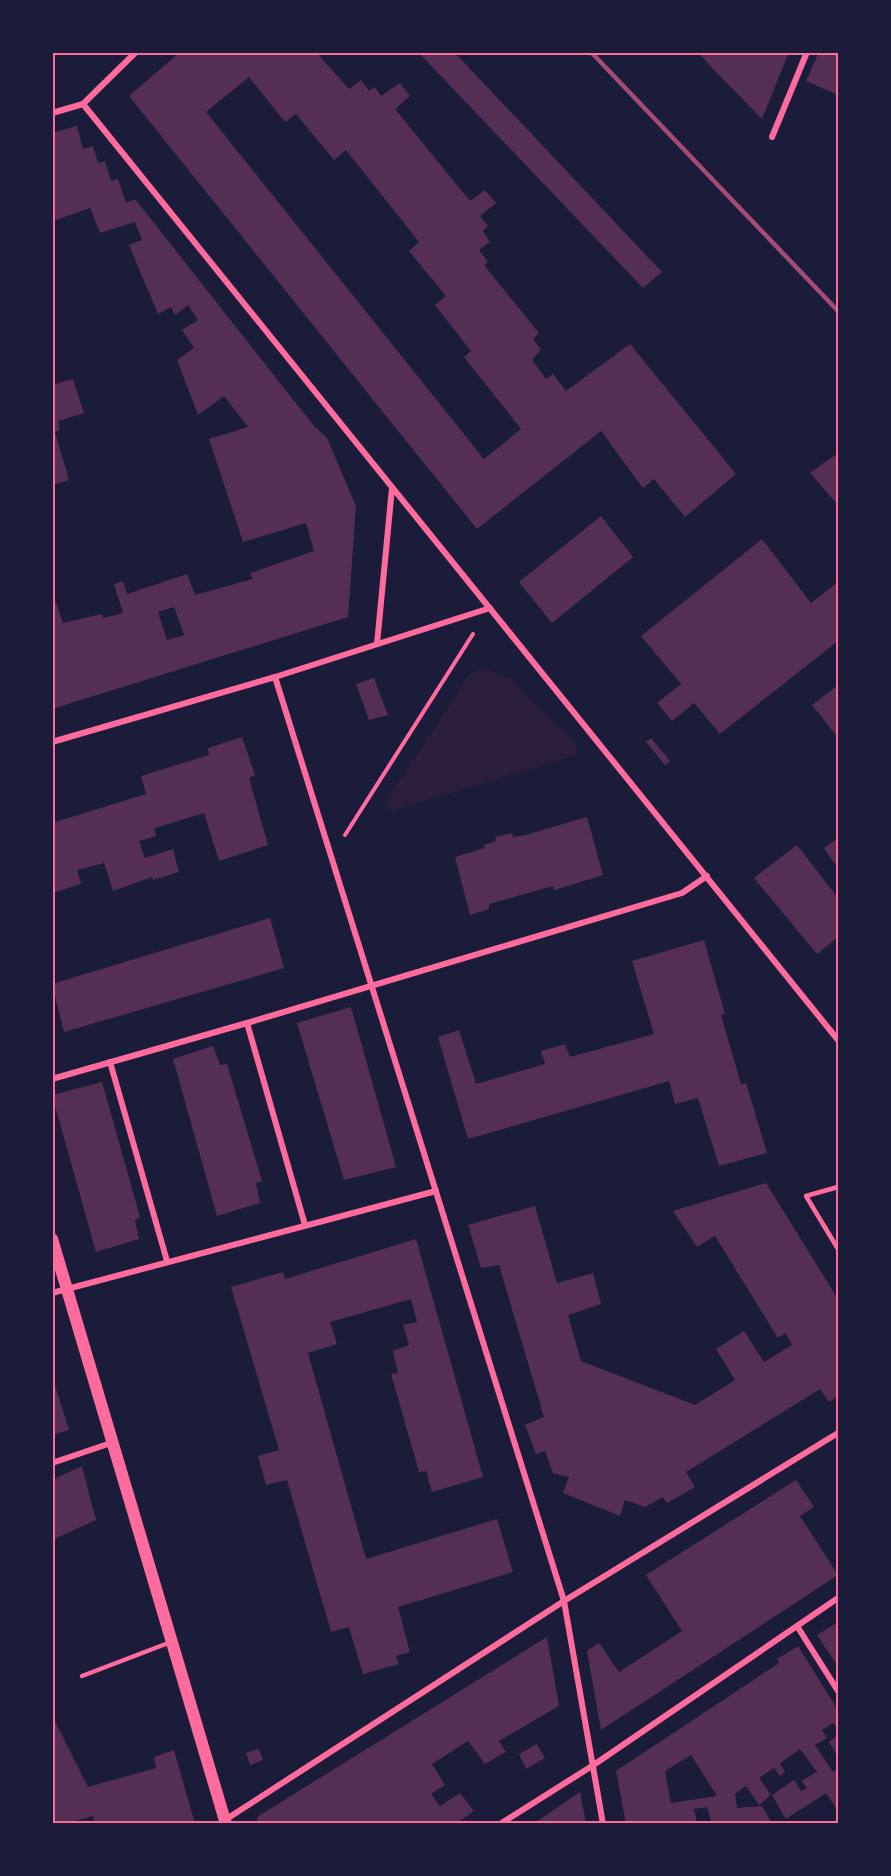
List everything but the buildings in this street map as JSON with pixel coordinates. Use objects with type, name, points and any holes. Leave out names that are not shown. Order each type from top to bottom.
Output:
[{"type":"main road","points":[[52,1239],[111,1443],[226,1822]]},
{"type":"street","points":[[52,113],[83,104],[136,52]]},
{"type":"street","points":[[772,137],[807,52]]},
{"type":"street","points":[[83,104],[838,1040]]},
{"type":"street","points":[[377,644],[392,487]]},
{"type":"street","points":[[52,742],[275,676],[490,608]]},
{"type":"street","points":[[275,676],[564,1601],[603,1824]]},
{"type":"street","points":[[52,1079],[682,893],[707,876]]},
{"type":"street","points":[[247,1023],[305,1225]]},
{"type":"street","points":[[110,1062],[167,1260]]},
{"type":"street","points":[[52,1293],[167,1260],[436,1191]]},
{"type":"street","points":[[226,1822],[564,1601],[838,1433]]},
{"type":"street","points":[[52,1463],[111,1443]]},
{"type":"street","points":[[500,1824],[592,1766],[838,1598]]},
{"type":"street","points":[[797,1626],[838,1691]]},
{"type":"lane","points":[[838,1187],[806,1196],[838,1249]]},
{"type":"lane","points":[[82,1676],[171,1642]]},
{"type":"path","points":[[332,856],[490,608]]},
{"type":"shaded area","points":[[482,668],[509,678],[577,744],[577,751],[573,756],[391,811],[385,803],[470,673]]},
{"type":"railway","points":[[591,52],[838,311]]}]
